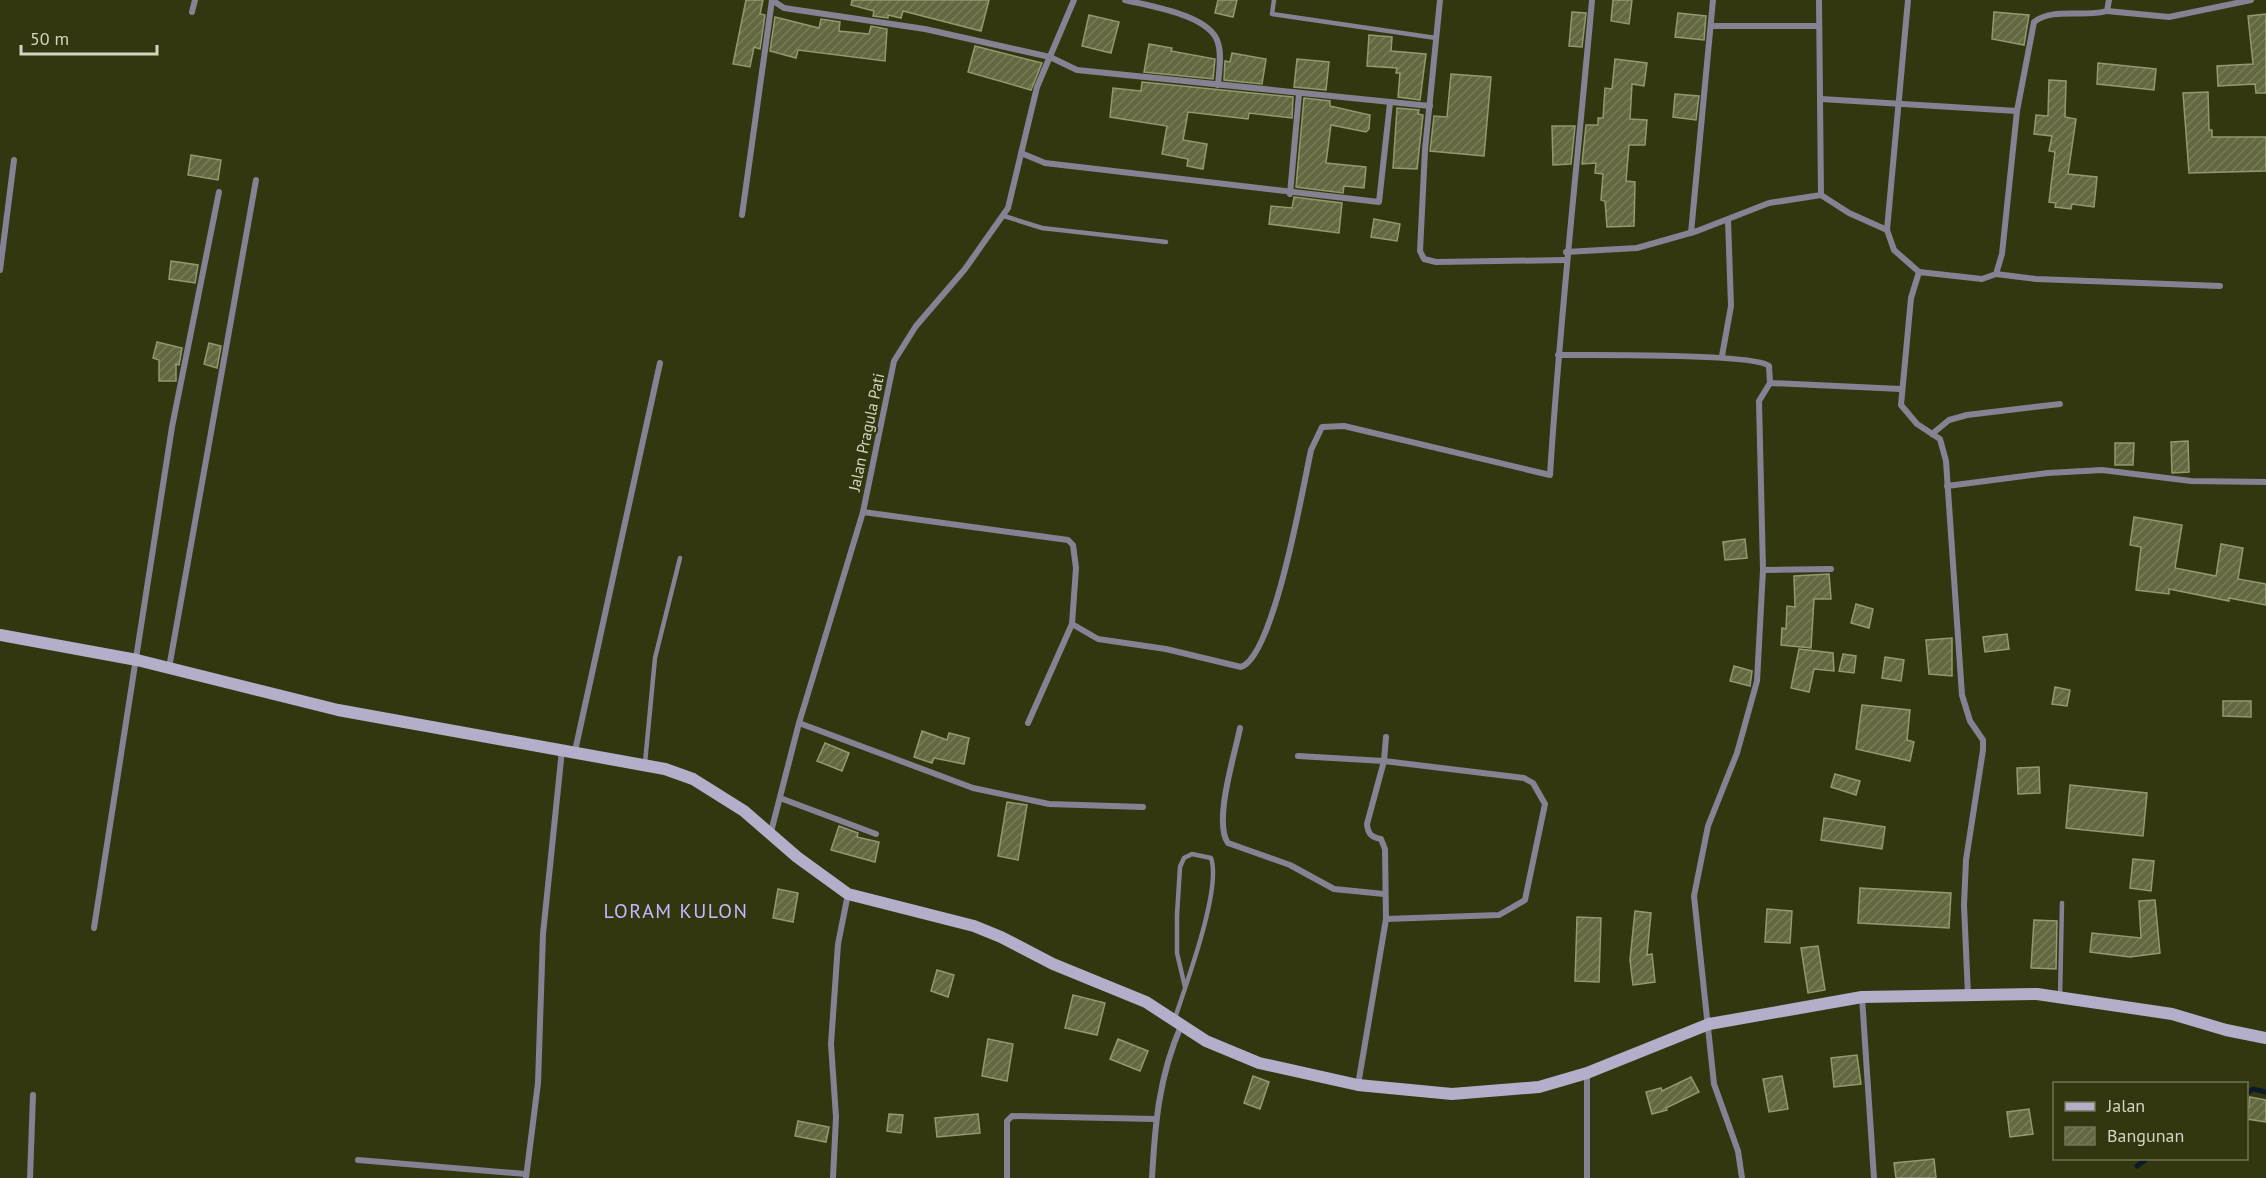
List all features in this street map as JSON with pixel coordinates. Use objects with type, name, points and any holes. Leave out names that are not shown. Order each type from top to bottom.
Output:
[{"type":"street","points":[[192,12],[195,0]]},
{"type":"street","points":[[742,215],[772,0],[784,8],[925,29],[1050,57],[1077,70],[1430,106]]},
{"type":"street","name":"Jalan Pragula Pati","points":[[771,832],[799,723],[863,512],[894,362],[916,326],[965,269],[1008,208],[1037,87],[1074,0]]},
{"type":"street","points":[[1125,0],[1183,15],[1216,35],[1220,50],[1218,85]]},
{"type":"street","points":[[1440,0],[1420,210],[1420,251],[1424,258],[1436,262],[1566,260]]},
{"type":"street","points":[[1072,624],[1098,639],[1166,649],[1236,667],[1247,665],[1252,660],[1277,605],[1311,450],[1322,427],[1344,426],[1550,475],[1566,252],[1592,0]]},
{"type":"street","points":[[1691,233],[1713,0]]},
{"type":"street","points":[[1819,0],[1821,99],[1819,179],[1821,195]]},
{"type":"street","points":[[1908,0],[1887,230],[1894,250],[1919,272],[1982,279],[1996,274],[2036,279],[2220,286]]},
{"type":"street","points":[[2107,11],[2109,0]]},
{"type":"street","points":[[1996,274],[2002,254],[2017,111],[2034,22],[2043,16],[2094,15],[2107,11],[2169,16],[2251,0]]},
{"type":"street","points":[[1711,26],[1819,26]]},
{"type":"street","points":[[1290,194],[1299,94]]},
{"type":"street","points":[[1821,99],[2017,111]]},
{"type":"street","points":[[1021,153],[1045,163],[1290,194],[1379,202],[1390,103]]},
{"type":"street","points":[[0,270],[14,160]]},
{"type":"street","points":[[169,668],[256,180]]},
{"type":"street","points":[[94,928],[172,427],[219,192]]},
{"type":"street","points":[[1566,252],[1637,248],[1691,233],[1769,203],[1821,195],[1850,213],[1887,230]]},
{"type":"street","points":[[1722,356],[1731,306],[1728,220]]},
{"type":"street","points":[[1919,272],[1911,298],[1901,405],[1917,424],[1940,440],[1947,461],[1962,695],[1970,721],[1983,740],[1966,860],[1964,905],[1968,995]]},
{"type":"street","points":[[1558,355],[1722,356],[1766,363],[1769,366],[1770,383],[1759,401],[1763,570],[1757,681],[1737,753],[1708,826],[1694,896],[1714,1084],[1737,1151],[1743,1178]]},
{"type":"street","points":[[575,751],[660,363]]},
{"type":"street","points":[[1770,383],[1901,389]]},
{"type":"street","points":[[1932,434],[1949,420],[1967,415],[2060,404]]},
{"type":"street","points":[[1947,486],[2048,473],[2102,470],[2192,481],[2266,482]]},
{"type":"street","points":[[863,512],[1068,540],[1073,545],[1076,568],[1072,624],[1028,723]]},
{"type":"street","points":[[1763,570],[1831,569]]},
{"type":"street","points":[[0,635],[137,660],[338,710],[665,769],[693,779],[744,811],[771,832],[797,857],[848,894],[974,926],[1072,972],[1146,1002],[1206,1041],[1259,1063],[1358,1085],[1414,1092],[1463,1094],[1539,1087],[1587,1073],[1709,1024],[1862,997],[2008,993],[2060,997],[2172,1014],[2266,1038]]},
{"type":"street","points":[[799,723],[973,788],[1049,804],[1143,807]]},
{"type":"street","points":[[1240,728],[1222,819],[1223,836],[1228,843],[1290,865],[1334,889],[1384,894]]},
{"type":"street","points":[[1358,1085],[1386,919],[1385,849],[1381,839],[1372,837],[1367,825],[1384,761],[1386,737]]},
{"type":"street","points":[[358,1160],[526,1176],[538,1083],[543,933],[562,750]]},
{"type":"street","points":[[1298,756],[1384,761],[1524,778],[1533,783],[1545,804],[1526,900],[1499,915],[1386,919]]},
{"type":"street","points":[[780,798],[876,834]]},
{"type":"street","points":[[833,1178],[836,1117],[831,1044],[838,944],[848,894]]},
{"type":"street","points":[[1862,997],[1874,1178]]},
{"type":"street","points":[[1152,1178],[1155,1119],[1164,1069],[1178,1024]]},
{"type":"street","points":[[1587,1073],[1587,1178]]},
{"type":"street","points":[[30,1178],[33,1095]]},
{"type":"street","points":[[1007,1178],[1007,1121],[1012,1116],[1155,1119]]},
{"type":"lane","points":[[1274,0],[1272,14],[1436,38]]},
{"type":"lane","points":[[1004,216],[1042,228],[1166,242]]},
{"type":"lane","points":[[645,765],[655,658],[680,558]]},
{"type":"lane","points":[[1178,1024],[1185,987],[1208,909],[1214,870],[1211,858],[1192,854],[1184,858],[1180,867],[1178,897],[1177,953],[1185,987]]},
{"type":"lane","points":[[2060,997],[2062,903]]},
{"type":"building","points":[[746,0],[763,0],[760,14],[765,15],[760,49],[754,47],[750,67],[733,64]]},
{"type":"building","points":[[852,0],[989,0],[981,31],[903,11],[901,18],[888,15],[888,18],[873,16],[874,11],[851,5]]},
{"type":"building","points":[[1218,0],[1237,0],[1233,17],[1215,13]]},
{"type":"building","points":[[1613,0],[1632,0],[1629,24],[1611,21]]},
{"type":"building","points":[[1572,12],[1586,13],[1582,47],[1569,46]]},
{"type":"building","points":[[1994,12],[2029,15],[2024,45],[1992,39]]},
{"type":"building","points":[[1678,13],[1706,16],[1704,40],[1675,37]]},
{"type":"building","points":[[2266,14],[2266,93],[2256,93],[2255,84],[2218,86],[2217,66],[2253,64],[2248,16]]},
{"type":"building","points":[[1089,15],[1119,22],[1111,53],[1082,46]]},
{"type":"building","points":[[775,17],[819,28],[821,19],[840,22],[839,31],[869,34],[871,26],[887,29],[885,61],[798,50],[796,58],[770,51]]},
{"type":"building","points":[[1369,35],[1392,37],[1391,51],[1426,54],[1420,100],[1398,97],[1400,73],[1396,73],[1397,68],[1367,66]]},
{"type":"building","points":[[1149,44],[1172,48],[1171,51],[1215,59],[1213,79],[1144,72]]},
{"type":"building","points":[[975,46],[1042,63],[1031,90],[968,72]]},
{"type":"building","points":[[1232,53],[1266,59],[1262,84],[1224,80],[1225,61],[1230,62]]},
{"type":"building","points":[[1297,59],[1329,62],[1326,90],[1294,87]]},
{"type":"building","points":[[1615,59],[1647,63],[1644,86],[1632,84],[1630,119],[1647,120],[1645,145],[1629,145],[1626,181],[1635,182],[1634,226],[1607,227],[1605,201],[1601,200],[1603,174],[1595,173],[1596,163],[1582,164],[1586,125],[1598,125],[1598,118],[1603,118],[1605,88],[1612,89]]},
{"type":"building","points":[[2098,63],[2156,69],[2154,90],[2097,84]]},
{"type":"building","points":[[1451,74],[1491,77],[1484,156],[1430,151],[1434,116],[1447,117]]},
{"type":"building","points":[[2049,80],[2066,81],[2065,117],[2076,119],[2068,174],[2097,177],[2094,207],[2072,204],[2071,209],[2055,207],[2056,203],[2049,202],[2055,152],[2049,151],[2052,136],[2034,134],[2036,115],[2048,116]]},
{"type":"building","points":[[1142,82],[1293,97],[1292,118],[1249,113],[1248,119],[1188,112],[1183,140],[1207,144],[1203,169],[1187,166],[1188,159],[1162,154],[1167,126],[1110,117],[1113,88],[1141,91]]},
{"type":"building","points":[[2208,92],[2209,130],[2212,130],[2212,137],[2266,137],[2266,171],[2189,173],[2183,93]]},
{"type":"building","points":[[1675,94],[1699,96],[1696,120],[1673,117]]},
{"type":"building","points":[[1304,98],[1330,101],[1330,106],[1370,115],[1369,129],[1366,132],[1331,125],[1326,163],[1366,167],[1364,188],[1344,186],[1343,193],[1296,187]]},
{"type":"building","points":[[1397,108],[1419,110],[1418,114],[1423,115],[1417,169],[1393,168]]},
{"type":"building","points":[[1552,126],[1575,126],[1571,164],[1553,165]]},
{"type":"building","points":[[191,155],[221,160],[218,180],[188,175]]},
{"type":"building","points":[[1294,197],[1342,203],[1339,233],[1269,224],[1271,206],[1292,208]]},
{"type":"building","points":[[1374,219],[1400,224],[1397,241],[1371,237]]},
{"type":"building","points":[[171,261],[198,265],[195,283],[169,279]]},
{"type":"building","points":[[157,342],[182,348],[179,365],[176,364],[176,381],[159,381],[159,360],[153,358]]},
{"type":"building","points":[[209,343],[221,346],[217,368],[204,364]]},
{"type":"building","points":[[2188,441],[2189,472],[2172,473],[2171,442]]},
{"type":"building","points":[[2115,443],[2134,443],[2133,465],[2115,465]]},
{"type":"building","points":[[2134,517],[2182,525],[2175,568],[2216,576],[2221,544],[2243,548],[2238,579],[2266,584],[2266,605],[2229,598],[2229,601],[2169,589],[2169,594],[2136,590],[2141,547],[2130,545]]},
{"type":"building","points":[[1745,539],[1747,558],[1725,560],[1723,542]]},
{"type":"building","points":[[1829,574],[1831,599],[1814,599],[1811,648],[1781,645],[1782,628],[1786,629],[1787,606],[1795,607],[1794,576]]},
{"type":"building","points":[[1856,604],[1873,609],[1869,628],[1851,623]]},
{"type":"building","points":[[2007,634],[2009,649],[1985,652],[1983,637]]},
{"type":"building","points":[[1952,638],[1952,676],[1929,674],[1926,640]]},
{"type":"building","points":[[1799,649],[1833,653],[1834,671],[1814,669],[1809,692],[1791,688]]},
{"type":"building","points":[[1843,654],[1856,656],[1854,673],[1839,671]]},
{"type":"building","points":[[1885,657],[1904,660],[1901,681],[1882,678]]},
{"type":"building","points":[[1734,666],[1752,671],[1750,686],[1730,681]]},
{"type":"building","points":[[2055,687],[2070,690],[2067,706],[2052,704]]},
{"type":"building","points":[[2223,701],[2251,701],[2251,717],[2223,716]]},
{"type":"building","points":[[1862,705],[1910,710],[1907,740],[1914,742],[1910,761],[1856,749]]},
{"type":"building","points":[[922,731],[947,740],[949,733],[969,738],[964,764],[934,758],[932,763],[914,757]]},
{"type":"building","points":[[825,743],[849,753],[842,771],[817,761]]},
{"type":"building","points":[[2039,767],[2040,793],[2018,794],[2017,768]]},
{"type":"building","points":[[1835,774],[1860,781],[1856,795],[1831,787]]},
{"type":"building","points":[[2070,785],[2147,793],[2143,836],[2066,828]]},
{"type":"building","points":[[1007,802],[1027,805],[1018,860],[998,856]]},
{"type":"building","points":[[1824,818],[1885,827],[1882,849],[1821,840]]},
{"type":"building","points":[[839,826],[858,833],[857,837],[879,842],[875,862],[831,850]]},
{"type":"building","points":[[2133,859],[2154,861],[2151,891],[2130,888]]},
{"type":"building","points":[[1860,888],[1951,893],[1949,928],[1858,923]]},
{"type":"building","points":[[778,889],[798,893],[793,922],[773,918]]},
{"type":"building","points":[[2155,900],[2160,953],[2130,957],[2090,952],[2092,933],[2141,938],[2139,901]]},
{"type":"building","points":[[1767,909],[1792,911],[1790,943],[1765,942]]},
{"type":"building","points":[[1635,911],[1651,913],[1647,955],[1652,954],[1655,982],[1633,985],[1630,960]]},
{"type":"building","points":[[1577,917],[1601,918],[1599,982],[1575,981]]},
{"type":"building","points":[[2034,920],[2057,921],[2056,969],[2031,968]]},
{"type":"building","points":[[1818,946],[1825,990],[1808,993],[1801,948]]},
{"type":"building","points":[[937,970],[954,975],[948,997],[931,991]]},
{"type":"building","points":[[1073,995],[1105,1003],[1097,1035],[1065,1028]]},
{"type":"building","points":[[988,1039],[1013,1044],[1007,1081],[982,1076]]},
{"type":"building","points":[[1118,1039],[1148,1051],[1140,1071],[1110,1059]]},
{"type":"building","points":[[1857,1055],[1861,1084],[1834,1087],[1831,1058]]},
{"type":"building","points":[[1253,1076],[1269,1082],[1260,1109],[1244,1103]]},
{"type":"building","points":[[1782,1076],[1788,1109],[1769,1112],[1763,1079]]},
{"type":"building","points":[[1691,1077],[1699,1092],[1666,1108],[1667,1110],[1652,1114],[1646,1092],[1661,1088],[1662,1091]]},
{"type":"building","points":[[2250,1097],[2266,1100],[2266,1122],[2248,1119]]},
{"type":"building","points":[[2029,1109],[2033,1134],[2010,1137],[2007,1112]]},
{"type":"building","points":[[889,1114],[903,1115],[901,1133],[887,1131]]},
{"type":"building","points":[[978,1114],[980,1133],[937,1137],[935,1118]]},
{"type":"building","points":[[798,1121],[829,1127],[826,1142],[795,1136]]},
{"type":"building","points":[[1934,1159],[1936,1178],[1896,1178],[1894,1163]]},
{"type":"waterway","points":[[2248,1093],[2253,1089],[2266,1092]]},
{"type":"waterway","points":[[2137,1166],[2145,1160]]},
{"type":"district","name":"LORAM KULON","points":[[676,911]]}]
